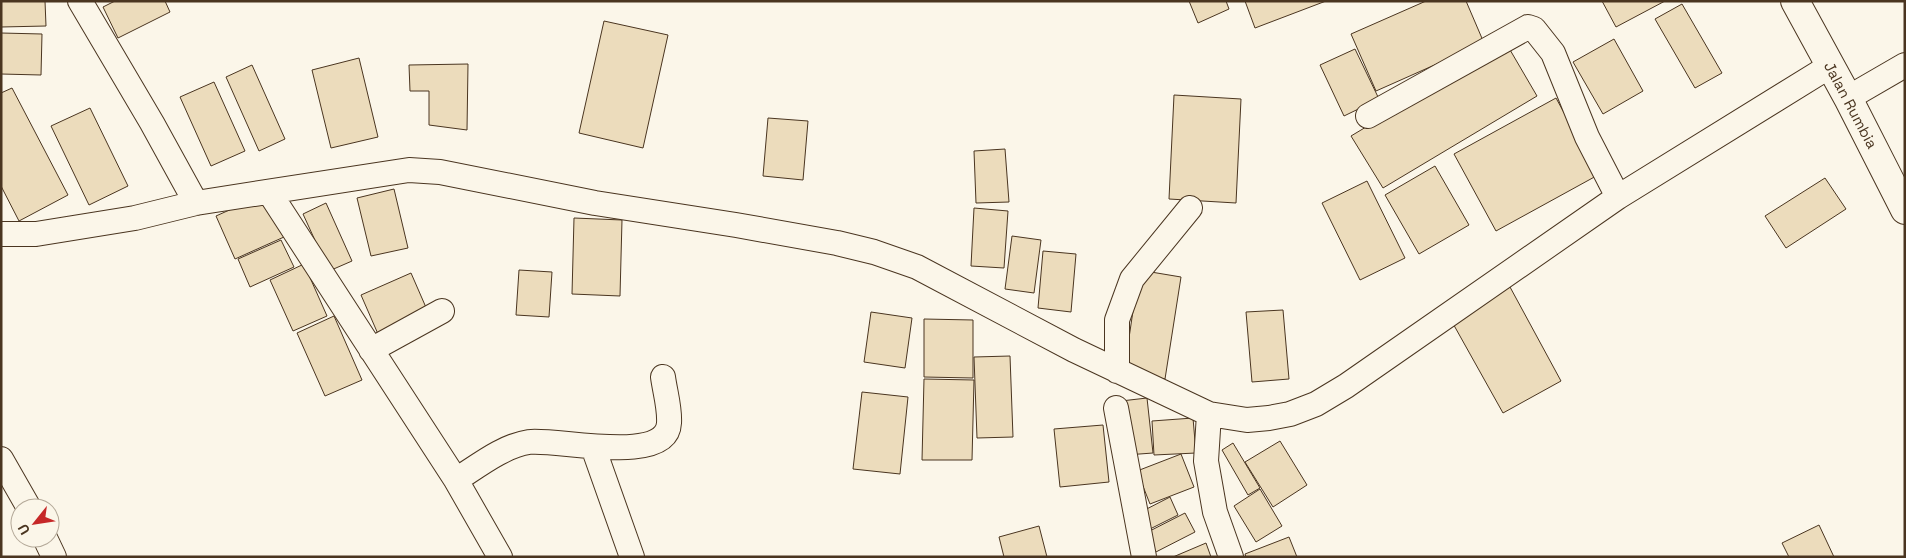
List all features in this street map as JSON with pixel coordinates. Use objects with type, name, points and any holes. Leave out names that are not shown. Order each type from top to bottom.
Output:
[{"type":"highway","name":"Jalan Rumbia","points":[[1795,1],[1848,98],[1897,176],[1905,210]]},
{"type":"street","points":[[80,1],[152,123],[196,203]]},
{"type":"street","points":[[1368,116],[1528,27],[1534,29],[1553,53],[1587,137],[1618,196]]},
{"type":"street","points":[[1848,98],[1905,65]]},
{"type":"street","points":[[1,234],[36,234],[135,218],[196,203],[409,170],[440,172],[595,203],[736,225],[837,243],[874,252],[917,267],[1004,314],[1117,371],[1209,414],[1247,420],[1269,418],[1290,414],[1316,404],[1346,386],[1618,196],[1830,66]]},
{"type":"street","points":[[269,192],[456,480],[500,557]]},
{"type":"street","points":[[1117,371],[1117,320],[1132,279],[1190,208]]},
{"type":"street","points":[[371,350],[442,311]]},
{"type":"street","points":[[456,480],[498,455],[524,443],[544,442],[593,447],[653,444],[664,436],[669,424],[663,378]]},
{"type":"street","points":[[1116,408],[1144,557]]},
{"type":"street","points":[[1209,414],[1206,461],[1215,512],[1231,557]]},
{"type":"street","points":[[593,447],[632,557]]},
{"type":"street","points":[[1,459],[23,498]]},
{"type":"building","points":[[1,1],[45,1],[46,26],[1,27]]},
{"type":"building","points":[[115,1],[165,1],[170,12],[118,38],[103,7]]},
{"type":"building","points":[[1189,1],[1226,1],[1229,9],[1198,23]]},
{"type":"building","points":[[1245,1],[1326,1],[1255,28]]},
{"type":"building","points":[[1426,1],[1466,1],[1484,43],[1376,91],[1351,34]]},
{"type":"building","points":[[1602,1],[1665,1],[1616,27]]},
{"type":"building","points":[[1682,4],[1722,73],[1695,88],[1655,19]]},
{"type":"building","points":[[604,21],[668,35],[643,148],[579,133]]},
{"type":"building","points":[[1,33],[42,34],[41,75],[1,74]]},
{"type":"building","points":[[1614,39],[1643,91],[1603,114],[1573,62]]},
{"type":"building","points":[[1506,43],[1537,96],[1383,188],[1351,136]]},
{"type":"building","points":[[1355,49],[1379,99],[1344,116],[1320,65]]},
{"type":"building","points":[[359,58],[378,137],[331,148],[312,70]]},
{"type":"building","points":[[468,64],[467,130],[429,125],[429,91],[410,91],[409,65]]},
{"type":"building","points":[[252,65],[285,139],[259,151],[226,77]]},
{"type":"building","points":[[214,82],[245,151],[211,166],[180,97]]},
{"type":"building","points":[[12,88],[68,195],[19,221],[1,186],[1,93]]},
{"type":"building","points":[[1174,95],[1241,99],[1236,203],[1169,199]]},
{"type":"building","points":[[1556,98],[1598,175],[1496,231],[1454,154]]},
{"type":"building","points":[[90,108],[128,186],[89,205],[51,126]]},
{"type":"building","points":[[768,118],[808,121],[803,180],[763,176]]},
{"type":"building","points":[[1005,149],[1009,202],[976,203],[974,151]]},
{"type":"building","points":[[1435,166],[1469,225],[1419,254],[1385,195]]},
{"type":"building","points":[[1825,178],[1846,209],[1786,248],[1765,216]]},
{"type":"building","points":[[1367,181],[1405,258],[1360,280],[1322,203]]},
{"type":"building","points":[[394,189],[408,248],[371,256],[357,198]]},
{"type":"building","points":[[265,194],[284,237],[235,259],[216,216]]},
{"type":"building","points":[[326,203],[352,261],[329,271],[303,214]]},
{"type":"building","points":[[974,208],[1008,211],[1004,268],[971,266]]},
{"type":"building","points":[[574,218],[622,220],[620,296],[572,294]]},
{"type":"building","points":[[1012,236],[1041,240],[1034,293],[1005,289]]},
{"type":"building","points":[[281,240],[294,267],[250,287],[238,259]]},
{"type":"building","points":[[1043,251],[1076,254],[1071,312],[1038,308]]},
{"type":"building","points":[[304,264],[327,316],[293,331],[270,280]]},
{"type":"building","points":[[519,270],[552,272],[549,317],[516,315]]},
{"type":"building","points":[[1139,270],[1181,277],[1165,379],[1124,372]]},
{"type":"building","points":[[411,273],[428,312],[378,334],[361,295]]},
{"type":"building","points":[[1510,287],[1561,381],[1503,413],[1451,320]]},
{"type":"building","points":[[1283,310],[1289,379],[1252,382],[1246,312]]},
{"type":"building","points":[[871,312],[912,318],[905,368],[864,362]]},
{"type":"building","points":[[334,316],[362,380],[325,396],[297,333]]},
{"type":"building","points":[[924,319],[973,320],[973,378],[924,377]]},
{"type":"building","points":[[1010,356],[1013,437],[977,438],[974,357]]},
{"type":"building","points":[[924,379],[974,380],[972,460],[922,460]]},
{"type":"building","points":[[862,392],[908,397],[900,474],[853,469]]},
{"type":"building","points":[[1147,398],[1153,453],[1126,455],[1121,401]]},
{"type":"building","points":[[1193,418],[1196,453],[1154,455],[1152,421]]},
{"type":"building","points":[[1103,425],[1109,482],[1060,487],[1054,429]]},
{"type":"building","points":[[1280,441],[1307,485],[1273,507],[1245,462]]},
{"type":"building","points":[[1233,443],[1260,488],[1248,495],[1222,450]]},
{"type":"building","points":[[1181,454],[1194,487],[1150,504],[1137,471]]},
{"type":"building","points":[[1260,489],[1282,526],[1256,542],[1234,506]]},
{"type":"building","points":[[1170,497],[1178,515],[1144,532],[1135,515]]},
{"type":"building","points":[[1185,513],[1195,532],[1150,555],[1140,536]]},
{"type":"building","points":[[1819,525],[1834,557],[1789,557],[1782,543]]},
{"type":"building","points":[[1039,526],[1047,557],[1004,557],[999,537]]},
{"type":"building","points":[[1289,537],[1297,557],[1246,557],[1245,554]]},
{"type":"building","points":[[1206,543],[1211,557],[1173,557]]}]
